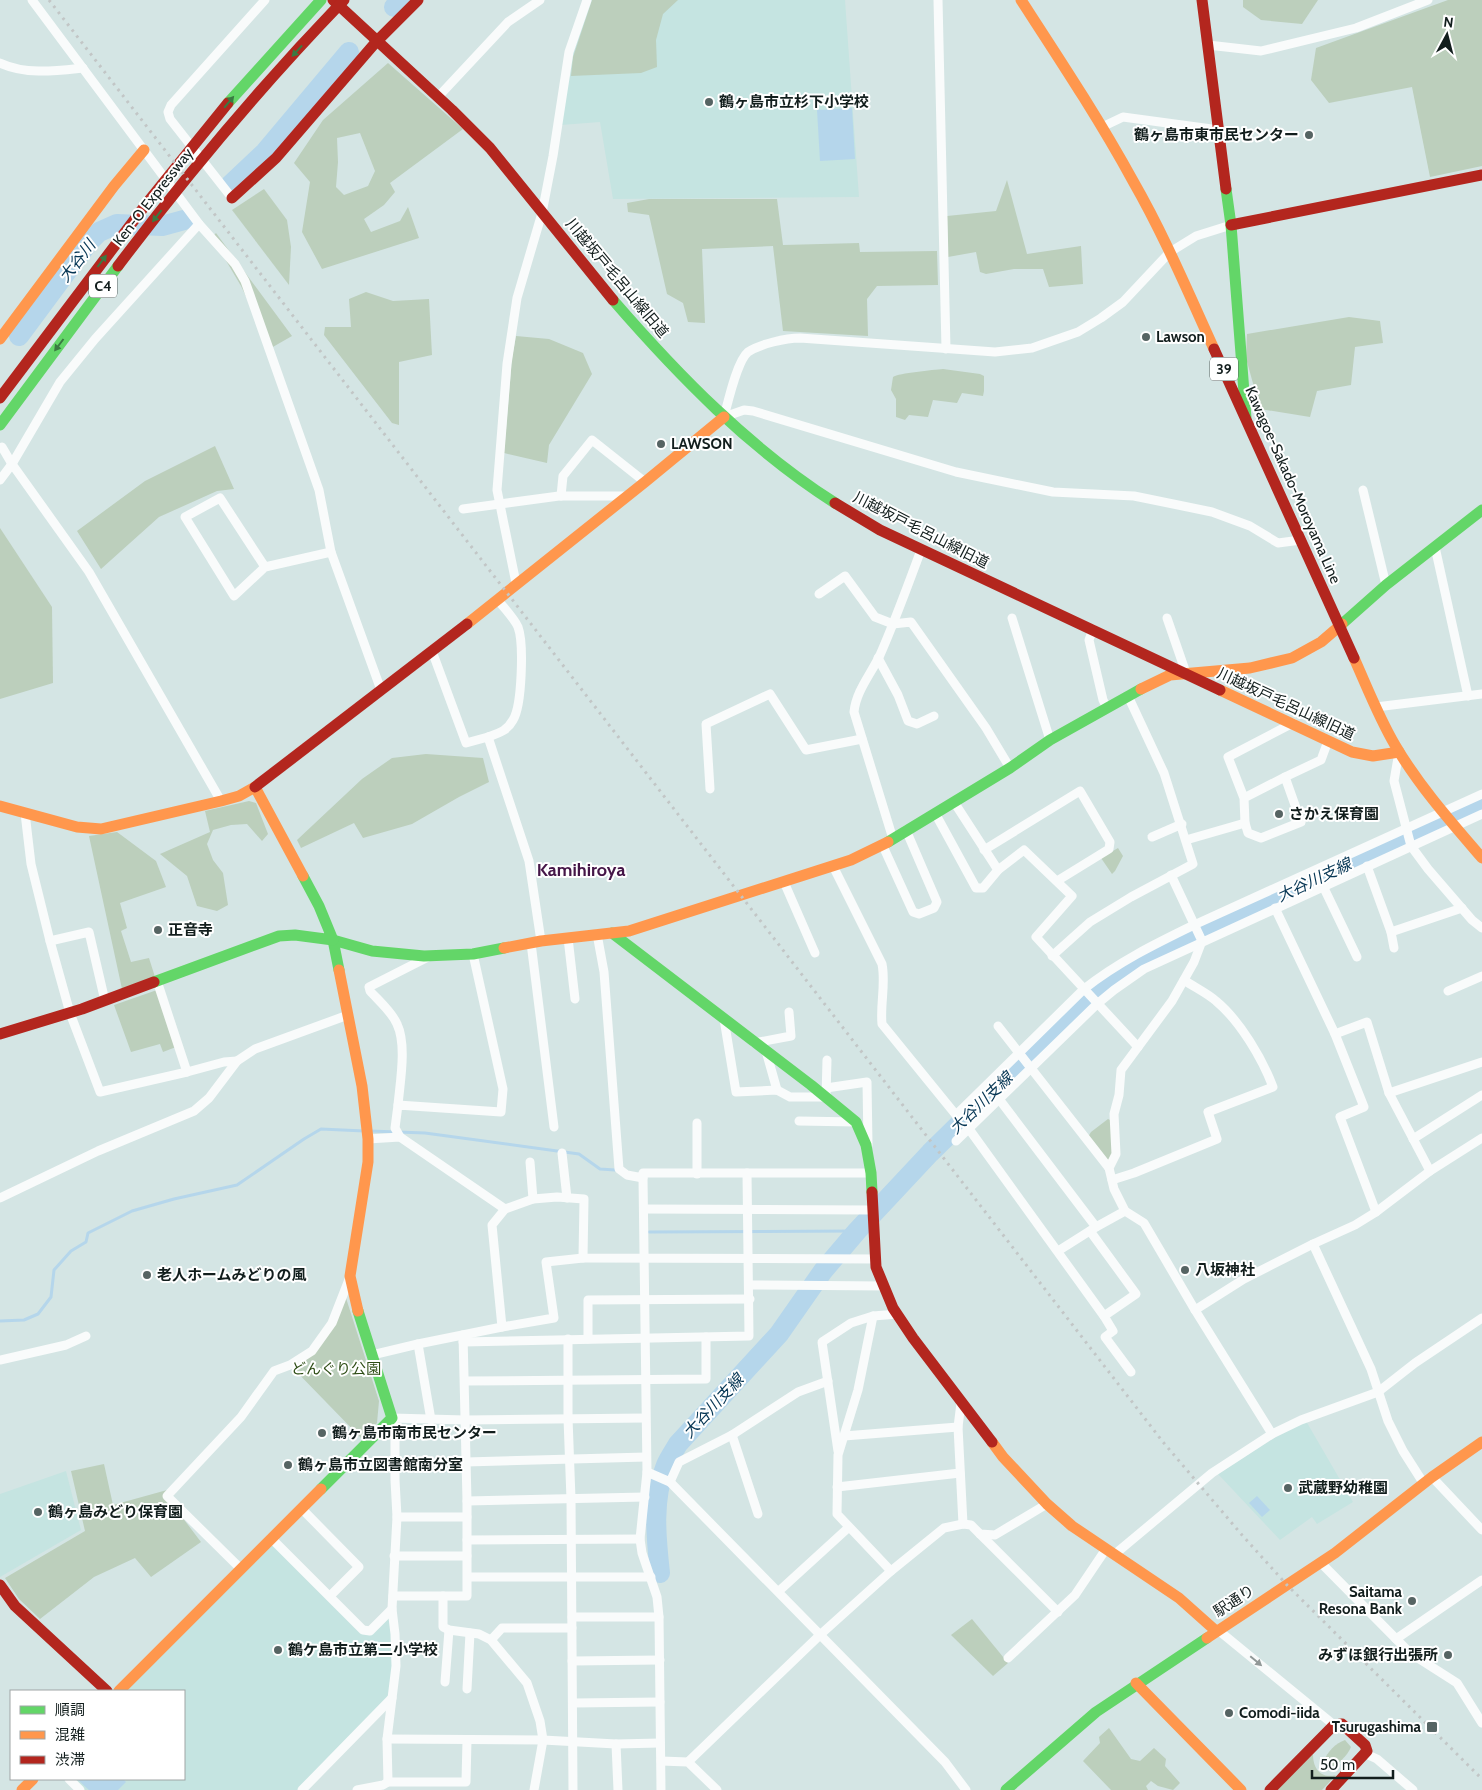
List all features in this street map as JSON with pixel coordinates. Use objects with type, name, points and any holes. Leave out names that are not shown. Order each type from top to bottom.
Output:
[{"type":"main road","name":"川越坂戸毛呂山線旧道","points":[[333,0],[376,42],[463,119],[492,150],[636,326],[684,379],[724,417],[793,475],[834,503],[880,530],[1328,741],[1361,755],[1383,756],[1399,752]]},
{"type":"main road","name":"Ken-O Expressway","points":[[0,425],[122,260],[210,150],[261,89],[344,0]]},
{"type":"main road","points":[[232,198],[276,158],[376,42],[418,0]]},
{"type":"main road","name":"Kawagoe-Sakado-Moroyama Line","points":[[1021,0],[1102,127],[1134,182],[1170,252],[1302,540],[1376,708],[1399,752]]},
{"type":"main road","points":[[1202,0],[1231,225],[1246,418]]},
{"type":"main road","name":"Ken-O Expressway","points":[[0,398],[111,250],[198,139],[249,78],[320,1]]},
{"type":"main road","points":[[0,338],[114,186],[144,150]]},
{"type":"main road","points":[[1231,225],[1482,175]]},
{"type":"main road","points":[[0,806],[77,827],[101,829],[221,801],[239,796],[255,788],[432,651],[724,417]]},
{"type":"main road","points":[[0,1034],[70,1013],[279,936],[295,934],[333,940],[372,951],[390,953],[472,954],[536,942],[630,931],[851,860],[888,841],[954,802],[1010,768],[1050,740],[1157,680],[1170,675],[1250,668],[1292,658],[1321,642],[1386,585],[1482,510]]},
{"type":"main road","name":"39","points":[[1399,752],[1443,812],[1482,858]]},
{"type":"main road","points":[[120,1690],[392,1418],[361,1322],[350,1276],[368,1162],[368,1139],[362,1086],[333,940],[319,906],[255,788]]},
{"type":"main road","points":[[612,933],[766,1051],[826,1092],[856,1122],[866,1145],[871,1174],[876,1267],[898,1314],[961,1403],[1003,1457],[1047,1504],[1072,1526],[1179,1598],[1217,1631]]},
{"type":"main road","name":"駅通り","points":[[1006,1790],[1096,1712],[1136,1683],[1320,1563],[1428,1480],[1482,1442]]},
{"type":"main road","points":[[0,1585],[15,1606],[106,1690]]},
{"type":"main road","points":[[1136,1683],[1241,1790]]},
{"type":"main road","points":[[1270,1790],[1334,1725],[1342,1724],[1366,1745],[1367,1751],[1330,1790]]},
{"type":"main road","points":[[22,1790],[32,1780]]},
{"type":"street","points":[[32,0],[199,224],[235,264],[246,281],[319,490],[331,552],[382,690]]},
{"type":"street","points":[[232,198],[170,120],[168,112],[171,105],[265,0]]},
{"type":"street","points":[[438,96],[508,22],[540,0]]},
{"type":"street","points":[[516,583],[497,490],[510,345],[517,298],[542,213],[569,52],[587,0]]},
{"type":"street","points":[[938,0],[946,349]]},
{"type":"street","points":[[1208,45],[1261,51],[1356,28],[1428,0]]},
{"type":"street","points":[[0,63],[10,68],[48,72],[83,68]]},
{"type":"street","points":[[1102,127],[1123,117],[1218,130]]},
{"type":"street","points":[[0,480],[12,464],[60,382],[95,339],[199,224]]},
{"type":"street","points":[[724,417],[735,375],[747,353],[777,340],[800,338],[995,352],[1032,348],[1078,332],[1101,318],[1123,302],[1170,252],[1196,236],[1231,225]]},
{"type":"street","points":[[724,417],[744,410],[754,411],[956,472],[1053,492],[1134,496],[1212,512],[1250,526],[1278,543],[1302,540]]},
{"type":"street","points":[[561,496],[563,476],[592,440],[645,482]]},
{"type":"street","points":[[2,447],[88,572],[221,801]]},
{"type":"street","points":[[1363,490],[1386,585]]},
{"type":"street","points":[[463,509],[561,496],[627,496]]},
{"type":"street","points":[[265,567],[220,498],[185,517],[234,596],[265,567],[331,552]]},
{"type":"street","points":[[1435,546],[1468,696]]},
{"type":"street","points":[[906,830],[937,902],[934,908],[919,914],[913,912],[888,841],[854,712],[855,701],[878,658],[893,624],[921,550]]},
{"type":"street","points":[[819,594],[845,576],[875,617],[893,624],[911,622],[986,728],[1010,768]]},
{"type":"street","points":[[432,651],[466,743],[505,731],[514,719],[518,701],[521,668],[520,636],[518,626],[497,599]]},
{"type":"street","points":[[1012,618],[1050,740]]},
{"type":"street","points":[[1167,618],[1186,673]]},
{"type":"street","points":[[1093,630],[1088,640],[1103,700],[1107,708]]},
{"type":"street","points":[[878,658],[898,695],[908,721],[916,724],[934,716]]},
{"type":"street","points":[[710,790],[706,724],[770,694],[806,750],[862,739]]},
{"type":"street","points":[[1376,708],[1482,694]]},
{"type":"street","points":[[1052,956],[1090,922],[1193,864],[1182,824],[1164,773],[1128,696]]},
{"type":"street","points":[[1285,777],[1301,822],[1261,838],[1248,833],[1245,823],[1244,798],[1228,757],[1292,723]]},
{"type":"street","points":[[488,737],[529,861],[554,1127]]},
{"type":"street","points":[[1244,798],[1321,760],[1328,741]]},
{"type":"street","points":[[1399,752],[1394,781],[1411,846],[1428,869],[1472,920],[1482,928]]},
{"type":"street","points":[[984,850],[1080,791],[1110,842],[1109,849],[1057,881]]},
{"type":"street","points":[[833,866],[882,964],[884,980],[882,1024],[956,1115],[1084,989],[1105,972],[1151,946],[1194,925],[1482,794]]},
{"type":"street","points":[[954,802],[998,870]]},
{"type":"street","points":[[25,813],[30,864],[50,941],[70,1013],[100,1092],[224,1062],[237,1062]]},
{"type":"street","points":[[935,813],[976,888],[982,888],[998,870],[1024,850],[1072,896],[1036,938],[1138,1047]]},
{"type":"street","points":[[956,1141],[1030,1067],[1097,1004],[1144,969],[1482,814]]},
{"type":"street","points":[[1186,840],[1245,823]]},
{"type":"street","points":[[1152,837],[1182,824]]},
{"type":"street","points":[[1367,866],[1391,932],[1394,948]]},
{"type":"street","points":[[1109,1168],[1116,1154],[1114,1114],[1119,1095],[1121,1070],[1172,1001],[1194,962],[1202,941],[1171,875]]},
{"type":"street","points":[[784,882],[815,953]]},
{"type":"street","points":[[1323,886],[1357,957]]},
{"type":"street","points":[[1275,908],[1335,1034],[1364,1107],[1340,1117],[1376,1212]]},
{"type":"street","points":[[1391,932],[1462,908]]},
{"type":"street","points":[[50,941],[89,932],[105,1000]]},
{"type":"street","points":[[597,934],[604,972],[619,1169],[627,1174],[643,1178]]},
{"type":"street","points":[[568,938],[575,1000]]},
{"type":"street","points":[[398,1105],[501,1112],[503,1089],[472,954]]},
{"type":"street","points":[[432,955],[369,988],[397,1023],[401,1035],[402,1062],[395,1128],[400,1136],[505,1209]]},
{"type":"street","points":[[1448,991],[1482,976]]},
{"type":"street","points":[[1112,1180],[1217,1139],[1208,1112],[1273,1087],[1240,1027],[1216,1000],[1184,980]]},
{"type":"street","points":[[157,981],[187,1072]]},
{"type":"street","points":[[754,1042],[791,1036],[788,1012]]},
{"type":"street","points":[[0,1198],[98,1151],[194,1111],[209,1098],[237,1062],[255,1049],[348,1015]]},
{"type":"street","points":[[724,1019],[736,1092],[777,1090],[790,1097],[826,1092],[867,1082],[868,1159]]},
{"type":"street","points":[[1335,1034],[1367,1022],[1389,1093],[1412,1140],[1430,1171]]},
{"type":"street","points":[[998,1026],[1109,1168],[1114,1189],[1125,1211],[1144,1223],[1195,1310],[1272,1434]]},
{"type":"street","points":[[766,1051],[777,1090]]},
{"type":"street","points":[[826,1092],[827,1060]]},
{"type":"street","points":[[1389,1093],[1482,1062]]},
{"type":"street","points":[[1412,1140],[1482,1094]]},
{"type":"street","points":[[999,1099],[1093,1229],[1136,1294],[1104,1316]]},
{"type":"street","points":[[799,1121],[856,1122]]},
{"type":"street","points":[[697,1123],[697,1174]]},
{"type":"street","points":[[969,1129],[1104,1316],[1113,1332],[1105,1337],[1131,1372]]},
{"type":"street","points":[[368,1139],[400,1136]]},
{"type":"street","points":[[1195,1310],[1244,1280],[1313,1244],[1355,1225],[1376,1212],[1430,1171],[1482,1138]]},
{"type":"street","points":[[562,1153],[567,1198]]},
{"type":"street","points":[[530,1162],[533,1199]]},
{"type":"street","points":[[372,1355],[418,1344],[463,1339],[644,1339],[749,1336],[747,1172]]},
{"type":"street","points":[[661,1790],[659,1617],[652,1577],[642,1553],[640,1539],[645,1497],[651,1474],[646,1458],[643,1173],[871,1174]]},
{"type":"street","points":[[502,1327],[492,1225],[505,1209],[533,1199],[584,1199],[583,1258]]},
{"type":"street","points":[[644,1208],[872,1210]]},
{"type":"street","points":[[1058,1251],[1125,1211]]},
{"type":"street","points":[[1313,1244],[1371,1369],[1388,1421],[1403,1451],[1428,1480],[1482,1530]]},
{"type":"street","points":[[463,1339],[502,1327],[554,1318],[546,1262],[583,1258],[875,1259]]},
{"type":"street","points":[[241,1569],[168,1496],[241,1417],[274,1371],[290,1365],[312,1351],[332,1323],[350,1276]]},
{"type":"street","points":[[749,1285],[884,1286]]},
{"type":"street","points":[[588,1339],[588,1300],[750,1299]]},
{"type":"street","points":[[891,1571],[836,1514],[838,1455],[822,1342],[851,1323],[873,1316],[898,1314]]},
{"type":"street","points":[[838,1455],[858,1390],[873,1316]]},
{"type":"street","points":[[1008,1658],[1075,1595],[1111,1551],[1212,1473],[1272,1434],[1301,1420],[1378,1392],[1482,1318]]},
{"type":"street","points":[[0,1360],[66,1345],[86,1336]]},
{"type":"street","points":[[465,1381],[706,1379],[706,1337]]},
{"type":"street","points":[[393,1596],[467,1596],[463,1339]]},
{"type":"street","points":[[568,1339],[568,1418],[572,1539],[573,1790]]},
{"type":"street","points":[[418,1344],[432,1420]]},
{"type":"street","points":[[670,1482],[679,1462],[732,1435],[798,1392],[828,1381]]},
{"type":"street","points":[[961,1403],[958,1426],[963,1524]]},
{"type":"street","points":[[388,1782],[387,1740],[396,1666],[396,1634],[392,1609],[397,1518],[395,1480],[396,1434],[392,1418],[465,1420],[645,1418]]},
{"type":"street","points":[[844,1436],[958,1426]]},
{"type":"street","points":[[732,1435],[758,1514]]},
{"type":"street","points":[[466,1462],[646,1458]]},
{"type":"street","points":[[837,1487],[960,1473]]},
{"type":"street","points":[[651,1474],[670,1482],[779,1591],[945,1762],[966,1790]]},
{"type":"street","points":[[467,1501],[645,1497]]},
{"type":"street","points":[[980,1534],[995,1535],[1047,1504]]},
{"type":"street","points":[[301,1508],[359,1567],[330,1596]]},
{"type":"street","points":[[397,1518],[467,1517]]},
{"type":"street","points":[[661,1762],[688,1762],[821,1634],[891,1571],[944,1528],[963,1524],[971,1525],[1058,1612]]},
{"type":"street","points":[[779,1591],[848,1528]]},
{"type":"street","points":[[271,1538],[363,1630],[370,1631],[392,1609]]},
{"type":"street","points":[[467,1540],[640,1539]]},
{"type":"street","points":[[394,1556],[467,1556]]},
{"type":"street","points":[[1320,1563],[1410,1653],[1457,1683],[1482,1723]]},
{"type":"street","points":[[468,1577],[652,1577]]},
{"type":"street","points":[[1396,1639],[1482,1580]]},
{"type":"street","points":[[443,1596],[443,1627],[449,1630],[485,1636],[492,1640],[528,1682],[540,1721],[543,1740],[534,1790]]},
{"type":"street","points":[[572,1617],[659,1617]]},
{"type":"street","points":[[492,1640],[502,1628],[572,1628]]},
{"type":"street","points":[[445,1682],[449,1630]]},
{"type":"street","points":[[1217,1631],[1334,1725]]},
{"type":"street","points":[[467,1689],[470,1633]]},
{"type":"street","points":[[572,1661],[660,1660]]},
{"type":"street","points":[[302,1790],[392,1698]]},
{"type":"street","points":[[573,1703],[660,1702]]},
{"type":"street","points":[[387,1740],[543,1740],[616,1744],[660,1744]]},
{"type":"street","points":[[357,1790],[383,1785],[388,1782],[466,1782],[467,1740]]},
{"type":"street","points":[[616,1744],[618,1790]]},
{"type":"street","points":[[1366,1754],[1378,1759],[1413,1790]]},
{"type":"street","points":[[688,1762],[717,1790]]},
{"type":"street","points":[[70,1780],[80,1790]]},
{"type":"shaded area","name":"鶴ヶ島市立杉下小学校","points":[[591,0],[845,0],[859,197],[613,199],[600,122],[561,125],[571,58]]},
{"type":"shaded area","points":[[852,108],[855,159],[820,161],[817,110]]},
{"type":"shaded area","name":"武蔵野幼稚園","points":[[1306,1421],[1353,1502],[1317,1524],[1312,1517],[1280,1540],[1218,1474],[1276,1437]]},
{"type":"shaded area","name":"鶴ヶ島みどり保育園","points":[[66,1471],[81,1530],[0,1577],[0,1494]]},
{"type":"shaded area","points":[[1257,1496],[1270,1510],[1262,1517],[1249,1503]]},
{"type":"shaded area","name":"鶴ケ島市立第二小学校","points":[[271,1538],[370,1631],[392,1609],[392,1698],[302,1790],[80,1790],[70,1780],[185,1780],[185,1690],[121,1690]]},
{"type":"shaded area","points":[[78,1780],[124,1780],[126,1782],[118,1790],[89,1790]]},
{"type":"green space","points":[[592,0],[678,0],[663,14],[656,40],[657,67],[641,73],[571,76],[573,57]]},
{"type":"green space","points":[[1243,0],[1318,0],[1302,24],[1261,20],[1243,7]]},
{"type":"green space","points":[[1448,0],[1482,0],[1482,166],[1430,177],[1412,87],[1329,103],[1311,80],[1316,48]]},
{"type":"green space","points":[[388,63],[463,129],[390,183],[395,192],[384,205],[364,219],[371,232],[400,221],[408,207],[419,238],[322,269],[302,232],[310,182],[294,163],[323,120]],"holes":[[[360,133],[375,171],[368,186],[344,195],[336,187],[337,138]]]},
{"type":"green space","points":[[1007,180],[1027,254],[1081,246],[1083,284],[1049,287],[1043,269],[1014,269],[986,274],[980,272],[976,252],[948,257],[947,216],[996,211]]},
{"type":"green space","points":[[264,189],[287,220],[291,247],[289,285],[232,210]]},
{"type":"green space","points":[[649,199],[777,199],[783,245],[859,243],[860,252],[937,251],[938,285],[877,286],[867,299],[868,336],[783,331],[773,246],[702,249],[705,323],[688,322],[683,303],[667,294],[649,215],[628,212],[627,203]]},
{"type":"green space","points":[[216,233],[292,336],[271,348],[241,286],[212,237]]},
{"type":"green space","points":[[366,292],[393,301],[429,299],[432,355],[399,362],[399,425],[392,423],[324,335],[325,327],[351,327],[349,299]]},
{"type":"green space","points":[[1349,317],[1380,321],[1383,343],[1355,347],[1351,385],[1317,391],[1310,417],[1260,409],[1246,358],[1247,334]]},
{"type":"green space","points":[[516,336],[549,339],[583,353],[592,374],[549,445],[547,463],[504,453],[512,358]]},
{"type":"green space","points":[[943,369],[984,376],[983,396],[962,393],[957,403],[933,400],[928,417],[909,415],[905,420],[896,417],[896,399],[891,390],[893,377]]},
{"type":"green space","points":[[215,446],[234,489],[217,491],[159,517],[101,569],[77,531],[145,481]]},
{"type":"green space","points":[[0,528],[52,607],[53,683],[0,699]]},
{"type":"green space","points":[[426,754],[483,758],[489,782],[412,824],[363,838],[354,823],[301,848],[297,840],[362,779],[392,758]]},
{"type":"green space","points":[[249,801],[256,803],[268,834],[262,841],[247,824],[231,825],[213,830],[207,844],[213,860],[223,873],[228,905],[217,911],[197,906],[187,876],[160,854],[210,832],[205,811]]},
{"type":"green space","points":[[117,832],[156,861],[166,887],[120,903],[127,928],[121,931],[131,962],[149,958],[155,977],[122,989],[89,836]]},
{"type":"green space","points":[[1118,848],[1123,856],[1112,874],[1101,858]]},
{"type":"green space","points":[[157,990],[176,1047],[163,1052],[160,1044],[131,1052],[114,1005]]},
{"type":"green space","points":[[1108,1119],[1112,1121],[1114,1151],[1108,1162],[1088,1137],[1091,1132]]},
{"type":"green space","name":"どんぐり公園","points":[[346,1298],[379,1401],[377,1423],[361,1438],[290,1365],[312,1351]]},
{"type":"green space","points":[[104,1464],[113,1505],[167,1490],[182,1517],[201,1542],[151,1577],[135,1558],[94,1577],[40,1619],[19,1599],[5,1578],[85,1531],[71,1471]]},
{"type":"green space","points":[[972,1619],[1008,1663],[993,1676],[951,1635]]},
{"type":"green space","points":[[1109,1728],[1131,1759],[1140,1761],[1154,1748],[1166,1759],[1165,1766],[1180,1783],[1173,1790],[1158,1786],[1151,1781],[1146,1786],[1148,1790],[1111,1790],[1083,1761],[1100,1743],[1099,1737]]},
{"type":"green space","points":[[1345,1740],[1351,1747],[1350,1750],[1339,1762],[1330,1767],[1324,1761],[1325,1758],[1335,1746]]},
{"type":"green space","points":[[1313,1754],[1314,1764],[1318,1771],[1330,1776],[1336,1775],[1322,1790],[1277,1790]]},
{"type":"waterway","name":"大谷川","points":[[394,7],[401,0]]},
{"type":"waterway","name":"大谷川","points":[[230,185],[265,152],[349,52]]},
{"type":"waterway","name":"大谷川","points":[[19,336],[88,243],[99,232],[117,224],[162,226],[184,220]]},
{"type":"waterway","name":"大谷川支線","points":[[660,1573],[656,1532],[657,1505],[666,1465],[678,1444],[779,1334],[823,1271],[857,1231],[930,1153],[1095,991],[1147,958],[1482,803]]},
{"type":"waterway","points":[[0,1321],[24,1320],[38,1314],[51,1297],[54,1270],[71,1251],[86,1242],[88,1233],[132,1211],[174,1199],[237,1185],[321,1129],[364,1131]]},
{"type":"waterway","points":[[370,1131],[425,1133],[579,1154],[600,1169],[615,1170]]},
{"type":"waterway","points":[[649,1232],[857,1231]]},
{"type":"railway","points":[[49,0],[1163,1442],[1287,1585],[1482,1779]]},
{"type":"traffic: fast","points":[[228,103],[321,0]]},
{"type":"traffic: fast","points":[[1226,189],[1231,225],[1246,418]]},
{"type":"traffic: fast","points":[[0,425],[118,266]]},
{"type":"traffic: fast","points":[[613,300],[663,356],[744,435],[803,482],[835,503]]},
{"type":"traffic: fast","points":[[1342,624],[1386,585],[1482,510]]},
{"type":"traffic: fast","points":[[888,842],[1010,768],[1050,740],[1141,689]]},
{"type":"traffic: fast","points":[[154,982],[279,936],[295,935],[333,940],[319,906],[303,876]]},
{"type":"traffic: fast","points":[[612,933],[811,1085],[856,1122],[866,1145],[872,1192]]},
{"type":"traffic: fast","points":[[339,970],[333,940],[372,951],[424,956],[473,954],[504,948]]},
{"type":"traffic: fast","points":[[321,1489],[392,1418],[358,1311]]},
{"type":"traffic: fast","points":[[1006,1790],[1096,1712],[1207,1638]]},
{"type":"traffic: slow","points":[[1021,0],[1093,112],[1144,201],[1214,349]]},
{"type":"traffic: slow","points":[[0,339],[114,186],[144,150]]},
{"type":"traffic: slow","points":[[467,624],[724,417]]},
{"type":"traffic: slow","points":[[1141,689],[1170,675],[1250,668],[1292,658],[1321,642],[1342,624]]},
{"type":"traffic: slow","points":[[1354,658],[1373,702],[1404,760],[1436,803],[1482,858]]},
{"type":"traffic: slow","points":[[1220,690],[1352,752],[1373,756],[1399,752]]},
{"type":"traffic: slow","points":[[0,806],[77,827],[101,829],[221,801],[239,796],[255,787],[303,876]]},
{"type":"traffic: slow","points":[[504,948],[541,941],[629,931],[851,860],[888,842]]},
{"type":"traffic: slow","points":[[339,970],[362,1086],[368,1139],[368,1162],[350,1276],[358,1311]]},
{"type":"traffic: slow","points":[[992,1442],[1003,1457],[1047,1504],[1072,1526],[1179,1598],[1216,1631]]},
{"type":"traffic: slow","points":[[1207,1638],[1335,1553],[1432,1477],[1482,1442]]},
{"type":"traffic: slow","points":[[120,1690],[321,1489]]},
{"type":"traffic: slow","points":[[1136,1683],[1241,1790]]},
{"type":"traffic: slow","points":[[22,1790],[32,1780]]},
{"type":"traffic: jam","points":[[333,0],[452,110],[490,148],[613,300]]},
{"type":"traffic: jam","points":[[118,266],[171,197],[227,130],[284,64],[344,0]]},
{"type":"traffic: jam","points":[[232,198],[276,158],[376,42],[418,0]]},
{"type":"traffic: jam","points":[[1202,0],[1226,189]]},
{"type":"traffic: jam","points":[[0,398],[147,203],[228,103]]},
{"type":"traffic: jam","points":[[1231,225],[1482,175]]},
{"type":"traffic: jam","points":[[1214,349],[1354,658]]},
{"type":"traffic: jam","points":[[835,503],[880,530],[1220,690]]},
{"type":"traffic: jam","points":[[255,787],[467,624]]},
{"type":"traffic: jam","points":[[0,1034],[82,1009],[154,982]]},
{"type":"traffic: jam","points":[[872,1192],[876,1267],[893,1308],[913,1338],[992,1442]]},
{"type":"traffic: jam","points":[[0,1585],[15,1606],[106,1690]]},
{"type":"traffic: jam","points":[[1270,1790],[1334,1725],[1342,1724],[1365,1745],[1367,1751],[1331,1790]]},
{"type":"place","name":"鶴ヶ島市立杉下小学校","points":[[709,102]]},
{"type":"place","name":"鶴ヶ島市東市民センター","points":[[1309,135]]},
{"type":"place","name":"Lawson","points":[[1146,337]]},
{"type":"place","name":"LAWSON","points":[[661,444]]},
{"type":"place","name":"さかえ保育園","points":[[1279,814]]},
{"type":"place","name":"正音寺","points":[[158,930]]},
{"type":"place","name":"八坂神社","points":[[1185,1270]]},
{"type":"place","name":"老人ホームみどりの風","points":[[147,1275]]},
{"type":"place","name":"鶴ヶ島市南市民センター","points":[[322,1433]]},
{"type":"place","name":"鶴ヶ島市立図書館南分室","points":[[288,1465]]},
{"type":"place","name":"武蔵野幼稚園","points":[[1288,1488]]},
{"type":"place","name":"鶴ヶ島みどり保育園","points":[[38,1512]]},
{"type":"place","name":"Saitama Resona Bank","points":[[1412,1601]]},
{"type":"place","name":"鶴ケ島市立第二小学校","points":[[278,1650]]},
{"type":"place","name":"みずほ銀行出張所","points":[[1448,1655]]},
{"type":"place","name":"Comodi-iida","points":[[1229,1713]]},
{"type":"place","name":"Tsurugashima","points":[[1432,1727]]},
{"type":"district","name":"Kamihiroya","points":[[581,870]]}]
